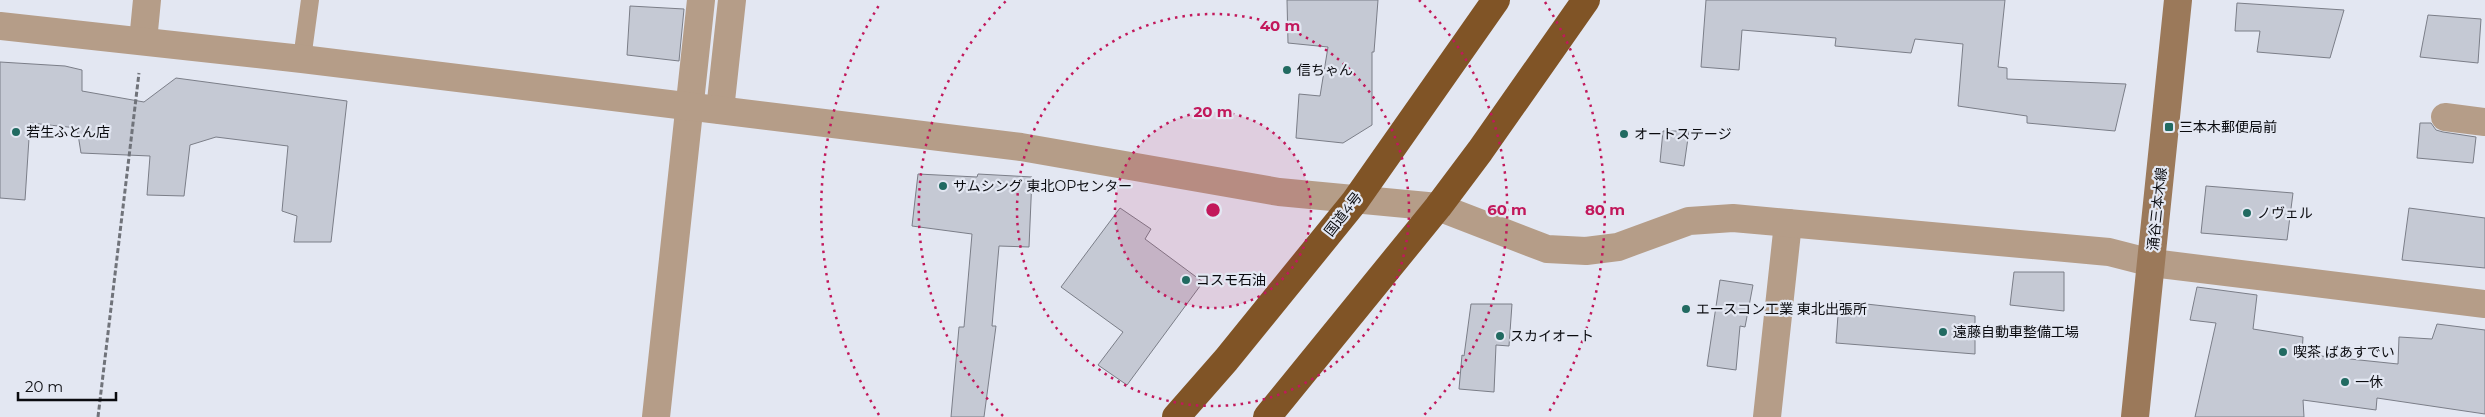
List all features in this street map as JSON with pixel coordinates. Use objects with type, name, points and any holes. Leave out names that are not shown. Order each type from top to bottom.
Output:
[{"type":"highway","name":"国道4号","points":[[1176,417],[1226,360],[1355,201],[1496,0]]},
{"type":"highway","points":[[1266,417],[1438,207],[1480,151],[1586,0]]},
{"type":"main road","name":"涌谷三本木線","points":[[2136,417],[2178,0]]},
{"type":"street","points":[[143,41],[147,0]]},
{"type":"street","points":[[656,417],[701,0]]},
{"type":"street","points":[[720,110],[732,0]]},
{"type":"street","points":[[0,26],[302,59],[689,108],[720,110],[1021,147],[1279,192],[1355,201],[1438,207],[1547,249],[1586,251],[1618,247],[1689,221],[1733,218],[2109,252],[2152,262],[2485,304]]},
{"type":"street","points":[[2445,118],[2485,122]]},
{"type":"street","points":[[1767,417],[1788,223]]},
{"type":"lane","points":[[302,59],[310,0]]},
{"type":"path","points":[[98,417],[143,41]]},
{"type":"building","points":[[1287,0],[1378,0],[1374,52],[1372,52],[1372,125],[1343,143],[1296,138],[1299,94],[1320,96],[1328,47],[1288,43]]},
{"type":"building","points":[[1706,0],[2005,0],[1998,67],[2007,68],[2007,79],[2126,84],[2115,131],[2027,123],[2027,116],[1958,106],[1963,44],[1915,39],[1911,53],[1835,46],[1836,38],[1742,30],[1739,70],[1701,67]]},
{"type":"building","points":[[2237,3],[2344,10],[2330,58],[2257,52],[2260,31],[2235,31]]},
{"type":"building","points":[[630,6],[684,9],[679,61],[627,55]]},
{"type":"building","points":[[2428,15],[2481,19],[2478,63],[2420,57]]},
{"type":"building","points":[[0,62],[65,66],[82,70],[82,91],[144,102],[176,78],[347,101],[331,242],[294,242],[297,216],[282,211],[288,146],[216,137],[190,145],[184,196],[147,195],[150,156],[81,153],[77,128],[30,123],[25,200],[0,198]]},
{"type":"building","points":[[2420,123],[2431,123],[2436,130],[2443,132],[2476,137],[2473,163],[2417,158]]},
{"type":"building","points":[[1663,131],[1689,131],[1684,166],[1660,162]]},
{"type":"building","points":[[918,174],[977,177],[978,174],[1032,177],[1029,247],[999,246],[992,326],[996,326],[984,417],[951,417],[959,327],[964,327],[972,234],[912,226]]},
{"type":"building","name":"ノヴェル","points":[[2206,186],[2293,193],[2287,240],[2201,233]]},
{"type":"building","points":[[1120,208],[1151,229],[1145,239],[1203,282],[1127,385],[1098,365],[1123,332],[1061,287]]},
{"type":"building","points":[[2409,208],[2485,218],[2485,268],[2402,260]]},
{"type":"building","points":[[2014,272],[2064,272],[2064,311],[2010,305]]},
{"type":"building","points":[[1720,280],[1753,285],[1745,327],[1740,326],[1736,370],[1707,366]]},
{"type":"building","points":[[2197,287],[2257,295],[2253,329],[2303,337],[2302,354],[2398,364],[2399,337],[2432,339],[2437,324],[2485,330],[2485,414],[2377,398],[2376,410],[2303,400],[2304,417],[2195,417],[2216,323],[2190,320]]},
{"type":"building","points":[[1839,301],[1975,316],[1975,354],[1836,343]]},
{"type":"building","points":[[1471,304],[1512,304],[1509,346],[1496,345],[1494,392],[1459,389],[1462,355],[1464,356]]},
{"type":"place","name":"信ちゃん","points":[[1287,70]]},
{"type":"place","name":"三本木郵便局前","points":[[2169,127]]},
{"type":"place","name":"若生ふとん店","points":[[16,132]]},
{"type":"place","name":"オートステージ","points":[[1624,134]]},
{"type":"place","name":"サムシング 東北OPセンター","points":[[943,186]]},
{"type":"place","name":"ノヴェル","points":[[2247,213]]},
{"type":"place","name":"コスモ石油","points":[[1186,280]]},
{"type":"place","name":"エースコン工業 東北出張所","points":[[1686,309]]},
{"type":"place","name":"遠藤自動車整備工場","points":[[1943,332]]},
{"type":"place","name":"スカイオート","points":[[1500,336]]},
{"type":"place","name":"喫茶 ばあすでい","points":[[2283,352]]},
{"type":"place","name":"一休","points":[[2345,382]]}]
